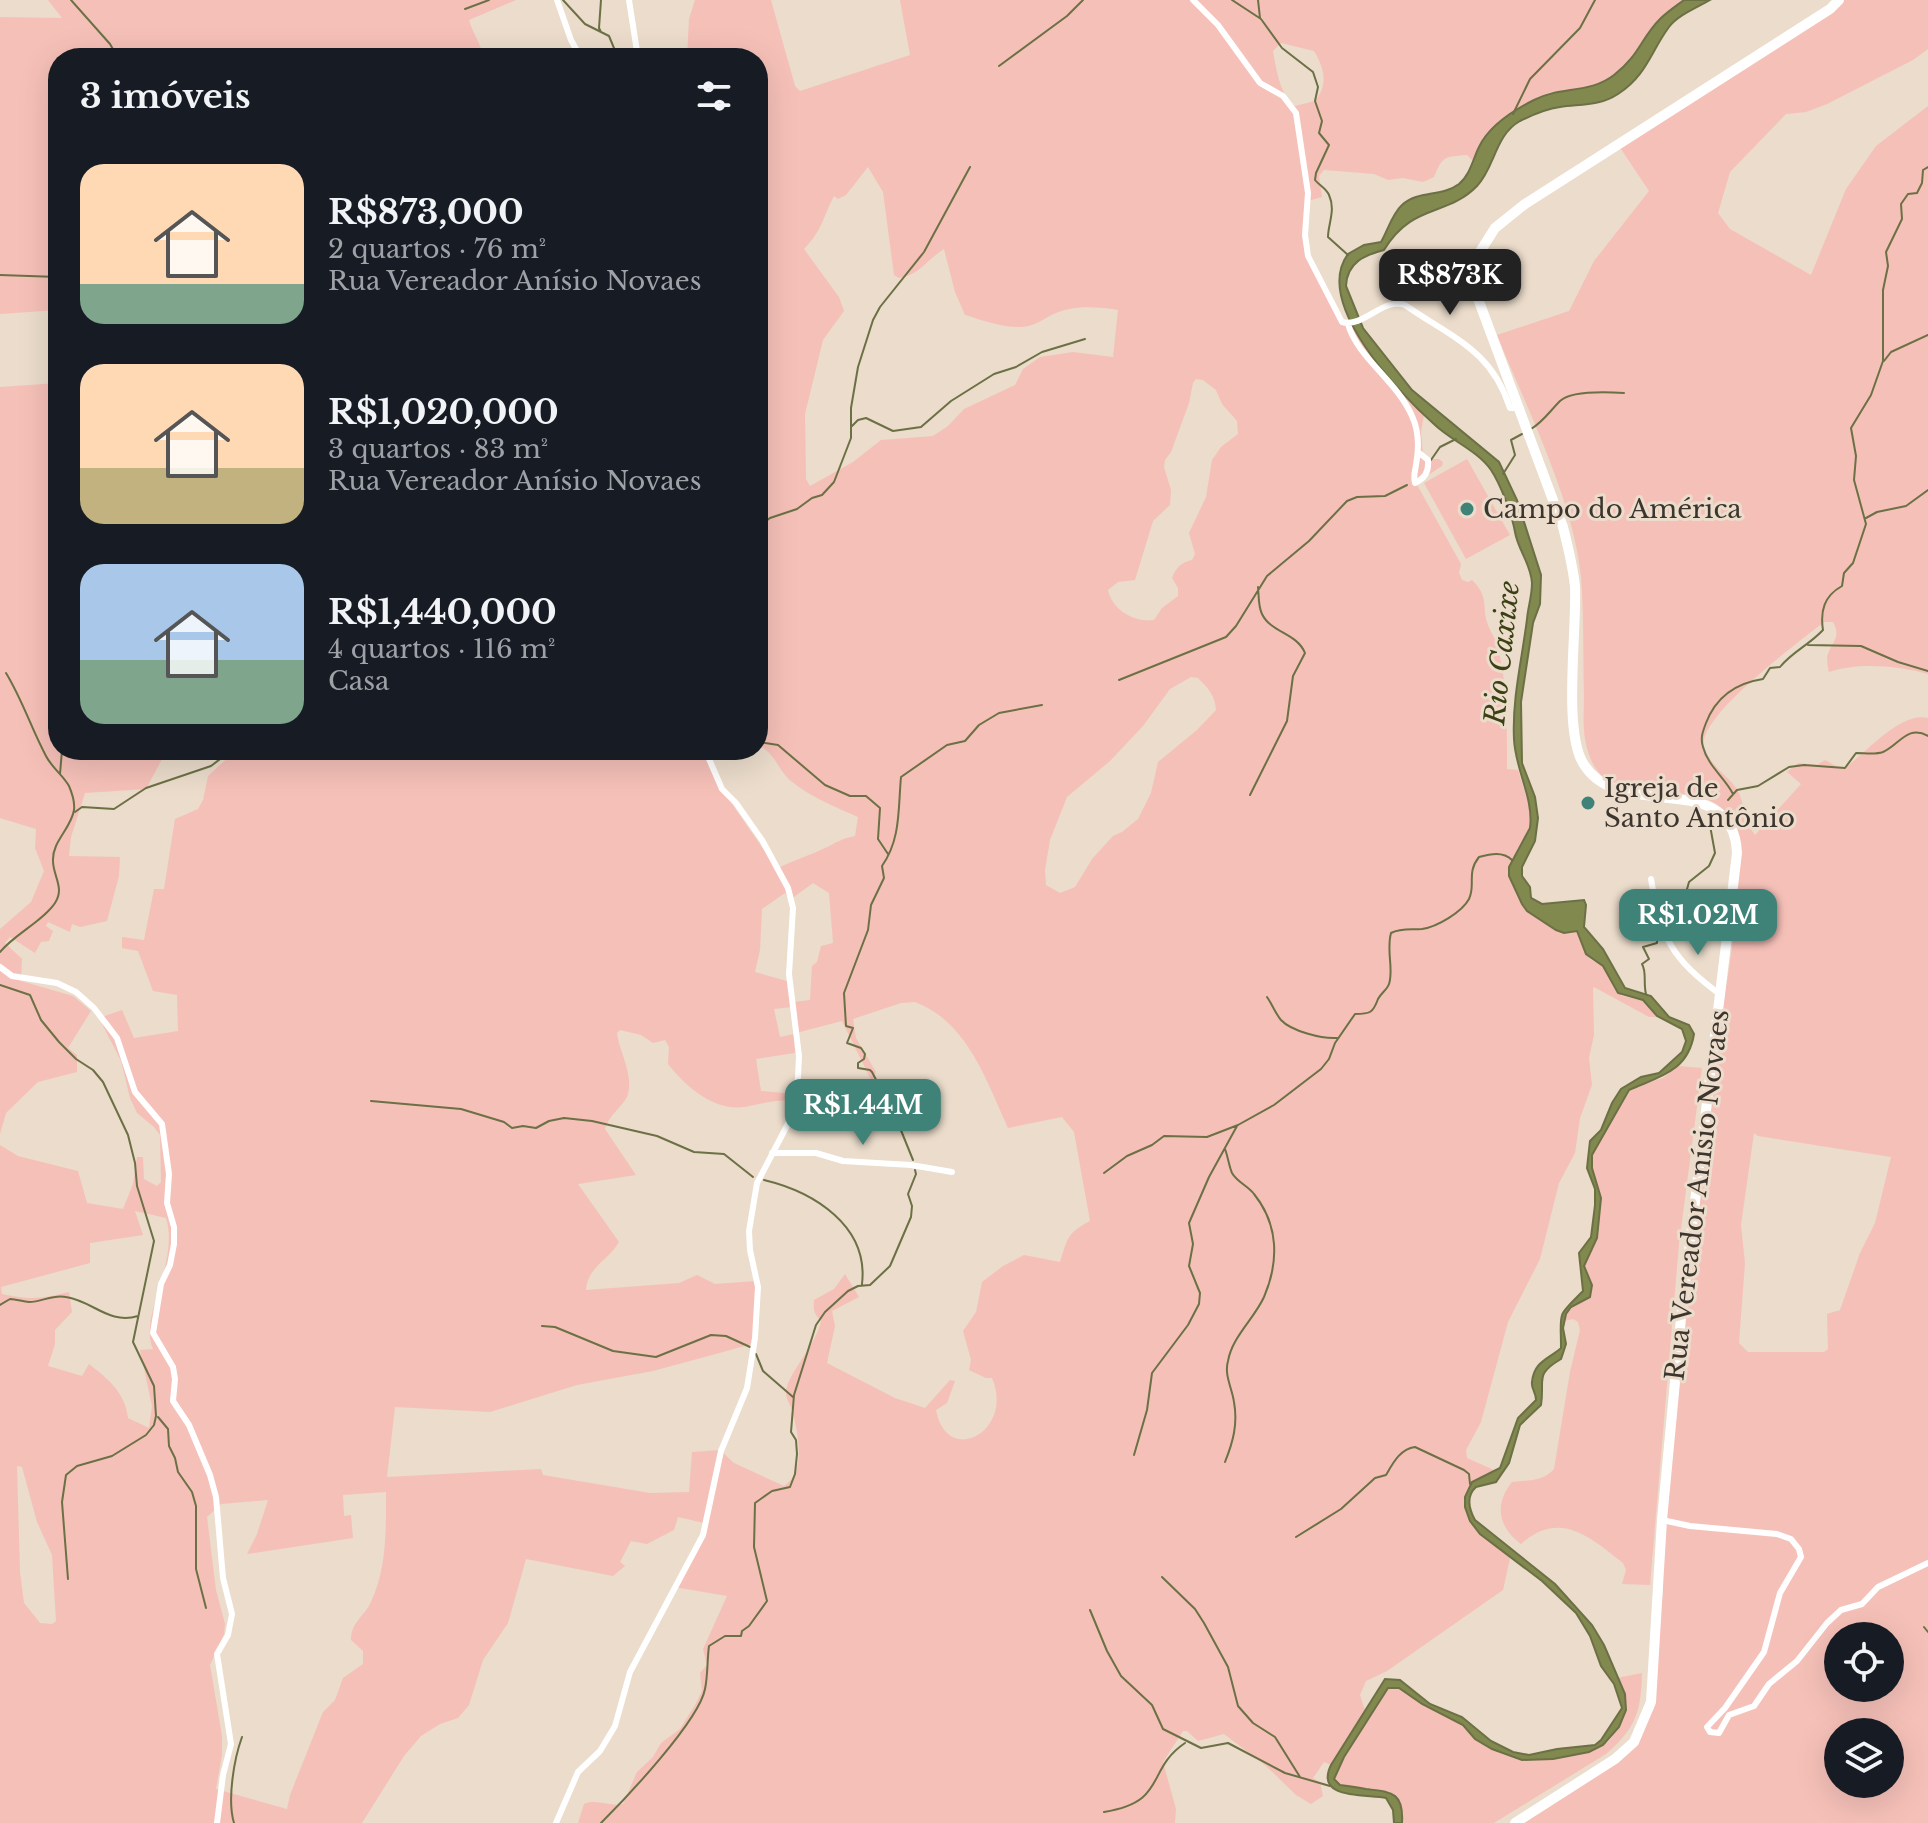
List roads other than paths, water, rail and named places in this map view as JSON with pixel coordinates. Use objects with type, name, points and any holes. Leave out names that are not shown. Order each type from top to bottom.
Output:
[{"type":"main road","name":"Rua Vereador Anísio Novaes","points":[[1519,1822],[1615,1759],[1634,1742],[1651,1702],[1662,1520],[1681,1318],[1736,876],[1736,843],[1733,832],[1714,808],[1691,800],[1616,791],[1597,780],[1583,763],[1575,742],[1573,719],[1575,587],[1570,554],[1563,527],[1474,288],[1478,255],[1495,228],[1525,204],[1830,9],[1839,0]]},
{"type":"street","points":[[557,0],[575,48]]},
{"type":"street","points":[[629,0],[636,48]]},
{"type":"street","points":[[1193,0],[1218,25],[1260,83],[1283,96],[1296,113],[1308,193],[1305,235],[1308,256],[1342,322],[1349,324],[1393,303],[1405,305],[1484,358],[1503,386],[1510,408],[1517,408]]},
{"type":"street","points":[[1349,324],[1351,334],[1364,354],[1377,365],[1411,413],[1417,429],[1415,483],[1423,479],[1429,469],[1428,460],[1418,452]]},
{"type":"street","points":[[556,1823],[578,1772],[600,1751],[615,1726],[630,1672],[703,1535],[721,1451],[747,1388],[755,1338],[758,1287],[749,1231],[757,1183],[791,1118],[799,1075],[789,974],[793,908],[788,888],[762,840],[722,789],[709,760]]},
{"type":"street","points":[[1651,879],[1661,924],[1678,959],[1721,995]]},
{"type":"street","points":[[0,967],[12,976],[57,983],[76,992],[94,1008],[117,1038],[135,1092],[162,1124],[169,1174],[167,1203],[174,1227],[174,1244],[170,1265],[161,1284],[153,1333],[173,1367],[173,1401],[189,1425],[210,1475],[216,1497],[223,1578],[232,1614],[228,1635],[217,1654],[231,1744],[223,1775],[217,1823]]},
{"type":"street","points":[[772,1153],[816,1153],[843,1161],[911,1165],[952,1172]]},
{"type":"street","points":[[1662,1520],[1690,1526],[1777,1534],[1791,1539],[1801,1557],[1780,1593],[1764,1652],[1725,1708],[1707,1727],[1710,1732],[1719,1733],[1729,1715],[1754,1706],[1769,1684],[1797,1661],[1841,1610],[1862,1604],[1878,1587],[1928,1563]]},
{"type":"waterway","points":[[71,0],[112,48]]},
{"type":"waterway","points":[[465,9],[489,0]]},
{"type":"waterway","points":[[563,0],[585,24],[609,36],[614,48]]},
{"type":"waterway","points":[[601,0],[601,32]]},
{"type":"waterway","points":[[999,66],[1067,16],[1083,0]]},
{"type":"waterway","points":[[1232,0],[1261,19],[1282,48],[1313,72],[1318,87],[1315,101],[1322,121],[1319,133],[1329,145],[1315,180],[1327,191],[1331,201],[1328,237],[1348,255]]},
{"type":"waterway","points":[[1258,0],[1260,18]]},
{"type":"waterway","points":[[1513,114],[1530,79],[1580,28],[1595,0]]},
{"type":"waterway","points":[[768,520],[797,509],[822,495],[834,482],[851,438],[851,408],[858,367],[873,320],[924,252],[970,167]]},
{"type":"waterway","points":[[1733,794],[1705,754],[1703,732],[1715,706],[1728,693],[1744,684],[1763,679],[1770,668],[1780,667],[1823,630],[1825,605],[1831,594],[1842,586],[1844,573],[1853,563],[1866,524],[1854,480],[1856,456],[1851,428],[1871,395],[1883,361],[1886,252],[1902,219],[1901,204],[1908,194],[1917,193],[1923,170],[1928,167]]},
{"type":"waterway","points":[[0,275],[48,277]]},
{"type":"waterway","points":[[1884,361],[1891,352],[1928,335]]},
{"type":"waterway","points":[[852,426],[866,418],[893,431],[921,427],[951,401],[994,374],[1016,367],[1042,352],[1085,339]]},
{"type":"waterway","points":[[1531,429],[1566,397],[1590,392],[1624,393]]},
{"type":"waterway","points":[[1503,474],[1515,455],[1511,440],[1522,434]]},
{"type":"waterway","points":[[1431,460],[1440,447],[1456,439]]},
{"type":"waterway","points":[[1119,680],[1226,637],[1267,576],[1309,541],[1347,501],[1357,497],[1385,496],[1407,485]]},
{"type":"waterway","points":[[1866,518],[1877,512],[1906,506],[1928,490]]},
{"type":"waterway","points":[[1250,795],[1287,721],[1293,676],[1305,653],[1296,641],[1266,620],[1260,608],[1258,587]]},
{"type":"waterway","points":[[1808,645],[1861,646],[1928,671]]},
{"type":"waterway","points":[[6,673],[48,759]]},
{"type":"waterway","points":[[913,1160],[872,1072],[858,1068],[865,1054],[861,1048],[847,1043],[853,1028],[846,1026],[844,993],[868,930],[871,905],[884,878],[882,866],[896,834],[901,777],[947,745],[965,741],[979,725],[999,713],[1042,705]]},
{"type":"waterway","points":[[1728,800],[1737,790],[1758,786],[1789,767],[1845,768],[1856,753],[1883,752],[1915,732],[1928,736]]},
{"type":"waterway","points":[[768,744],[778,745],[825,785],[850,796],[866,796],[880,808],[878,839],[888,854]]},
{"type":"waterway","points":[[0,952],[43,916],[58,898],[53,854],[74,807],[69,786],[48,760]]},
{"type":"waterway","points":[[60,774],[61,760]]},
{"type":"waterway","points":[[75,812],[82,807],[114,809],[146,788],[211,766],[219,760]]},
{"type":"waterway","points":[[1646,994],[1642,964],[1649,959],[1643,947],[1657,943],[1658,926],[1677,921],[1689,882],[1709,866],[1715,853],[1709,820]]},
{"type":"waterway","points":[[1104,1173],[1164,1136],[1207,1137],[1238,1125],[1274,1105],[1321,1069],[1355,1014],[1372,1010],[1388,986],[1391,933],[1428,928],[1461,909],[1471,894],[1473,868],[1479,857],[1501,854],[1512,860]]},
{"type":"waterway","points":[[0,985],[30,995],[41,1020],[59,1042],[103,1082],[128,1135],[137,1186],[154,1241],[133,1342],[154,1386],[154,1425],[146,1435],[112,1456],[77,1466],[66,1475],[62,1502],[68,1579]]},
{"type":"waterway","points":[[1267,997],[1279,1017],[1292,1028],[1307,1034],[1337,1038]]},
{"type":"waterway","points":[[371,1101],[461,1109],[504,1122],[512,1128],[536,1128],[564,1118],[592,1121],[657,1136],[694,1152],[724,1154],[753,1177]]},
{"type":"waterway","points":[[1134,1455],[1147,1410],[1152,1373],[1188,1325],[1199,1304],[1200,1293],[1189,1266],[1193,1244],[1189,1223],[1209,1177],[1237,1126]]},
{"type":"waterway","points":[[1225,1149],[1232,1173],[1254,1194],[1268,1218],[1274,1257],[1264,1297],[1230,1352],[1227,1366],[1235,1425],[1225,1462]]},
{"type":"waterway","points":[[601,1823],[660,1759],[690,1720],[705,1689],[709,1646],[725,1636],[741,1636],[767,1601],[754,1547],[755,1503],[772,1491],[790,1487],[795,1474],[796,1440],[791,1432],[794,1395],[816,1325],[848,1291],[870,1285],[890,1266],[911,1217],[912,1206],[908,1194],[915,1170]]},
{"type":"waterway","points":[[764,1180],[801,1193],[834,1215],[857,1245],[862,1263],[862,1284]]},
{"type":"waterway","points":[[0,1305],[10,1299],[29,1302],[61,1296],[76,1299],[110,1315],[138,1316]]},
{"type":"waterway","points":[[542,1326],[555,1327],[613,1351],[656,1357],[711,1335],[726,1336],[750,1347]]},
{"type":"waterway","points":[[756,1354],[763,1371],[793,1397]]},
{"type":"waterway","points":[[158,1417],[168,1429],[169,1446],[178,1472],[192,1492],[196,1506],[196,1569],[206,1608]]},
{"type":"waterway","points":[[1296,1537],[1341,1509],[1375,1478],[1386,1475],[1398,1457],[1410,1448],[1415,1447],[1464,1470],[1469,1474],[1470,1484]]},
{"type":"waterway","points":[[1162,1577],[1195,1609],[1204,1623],[1228,1667],[1238,1706],[1253,1723],[1275,1737],[1300,1777]]},
{"type":"waterway","points":[[1090,1610],[1121,1676],[1152,1705],[1163,1729],[1201,1748],[1228,1743],[1285,1773],[1330,1786]]},
{"type":"waterway","points":[[1924,1627],[1928,1632]]},
{"type":"waterway","points":[[234,1823],[232,1780],[242,1737]]},
{"type":"waterway","points":[[1104,1812],[1138,1801],[1154,1784],[1164,1764],[1185,1743]]},
{"type":"place","name":"Campo do América","points":[[1467,509]]},
{"type":"place","name":"Igreja de Santo Antônio","points":[[1588,803]]},
{"type":"water label","name":"Rio Caxixe","points":[[1502,653]]}]
